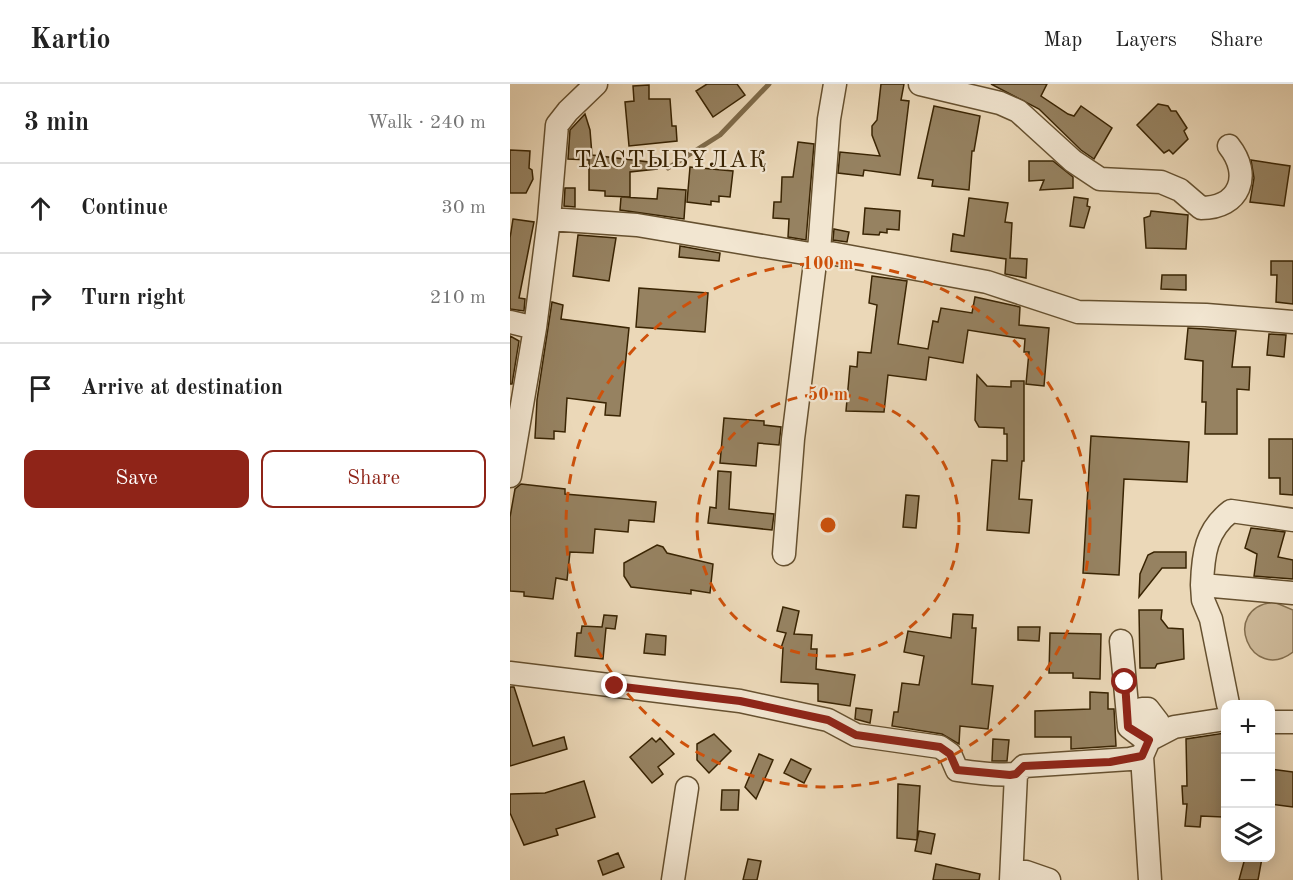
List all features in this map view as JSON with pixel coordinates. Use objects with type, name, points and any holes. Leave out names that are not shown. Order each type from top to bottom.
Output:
[{"type":"street","points":[[510,476],[519,434],[535,328],[549,219],[557,125],[596,84]]},
{"type":"street","points":[[784,554],[793,439],[818,253],[827,141],[835,84]]},
{"type":"street","points":[[921,84],[1000,103],[1018,111],[1073,161],[1093,175],[1115,181],[1161,182],[1180,190],[1201,208],[1221,206],[1242,181],[1240,166],[1229,146]]},
{"type":"street","points":[[549,219],[637,225],[987,282],[1078,312],[1206,315],[1293,322]]},
{"type":"street","points":[[510,322],[535,328]]},
{"type":"street","points":[[1227,700],[1211,619],[1203,600],[1202,585],[1209,536],[1219,520],[1231,511],[1293,519]]},
{"type":"street","points":[[1202,585],[1293,593]]},
{"type":"street","points":[[1121,641],[1128,727],[1148,742]]},
{"type":"street","points":[[510,673],[740,701],[828,720],[856,735],[940,747],[950,754],[957,770],[1016,774]]},
{"type":"street","points":[[1125,682],[1158,722],[1148,742],[1150,880]]},
{"type":"street","points":[[1049,880],[1026,872],[1012,876],[1016,774],[1024,766],[1110,762],[1186,724],[1221,720]]},
{"type":"street","points":[[1275,722],[1293,722]]},
{"type":"street","points":[[673,880],[687,788]]},
{"type":"shaded area","points":[[1274,602],[1293,610],[1293,652],[1278,659],[1265,659],[1254,652],[1247,641],[1245,629],[1248,617],[1257,607]]},
{"type":"building","points":[[707,84],[737,84],[745,95],[713,117],[696,91]]},
{"type":"building","points":[[881,84],[904,84],[901,100],[909,101],[900,175],[864,170],[863,176],[838,173],[840,152],[880,156],[872,135],[872,126],[877,120]]},
{"type":"building","points":[[991,84],[1047,84],[1041,96],[1074,116],[1081,106],[1112,128],[1094,159],[1081,150],[1039,109]]},
{"type":"building","points":[[649,85],[649,99],[670,99],[672,126],[676,126],[677,141],[629,146],[625,102],[634,101],[633,86]]},
{"type":"building","points":[[1158,104],[1168,106],[1171,111],[1176,111],[1187,128],[1184,131],[1188,139],[1173,154],[1169,150],[1164,153],[1137,125]]},
{"type":"building","points":[[934,106],[980,116],[974,151],[972,151],[969,190],[932,186],[933,180],[918,178]]},
{"type":"building","points":[[585,114],[590,130],[592,155],[657,163],[657,169],[630,172],[630,197],[605,196],[605,191],[589,190],[589,160],[568,159],[570,130]]},
{"type":"building","points":[[798,142],[814,144],[806,240],[788,237],[789,219],[773,218],[774,202],[781,202],[782,177],[793,177]]},
{"type":"building","points":[[510,150],[530,151],[529,168],[532,170],[533,179],[526,193],[510,193]]},
{"type":"building","points":[[1251,160],[1290,166],[1284,206],[1250,202],[1254,178]]},
{"type":"building","points":[[1029,161],[1053,161],[1073,177],[1073,188],[1040,190],[1044,180],[1029,181]]},
{"type":"building","points":[[690,167],[733,171],[730,197],[719,196],[719,202],[711,201],[711,205],[687,202]]},
{"type":"building","points":[[565,188],[575,188],[575,207],[564,206]]},
{"type":"building","points":[[658,188],[686,190],[684,219],[620,210],[621,197],[657,199]]},
{"type":"building","points":[[1074,197],[1088,199],[1087,206],[1090,207],[1084,228],[1070,226]]},
{"type":"building","points":[[969,198],[1008,203],[1005,222],[1012,223],[1010,258],[1027,259],[1026,278],[1005,274],[1006,259],[951,251],[953,234],[964,236]]},
{"type":"building","points":[[865,208],[900,211],[899,230],[887,229],[887,233],[880,232],[879,235],[863,234]]},
{"type":"building","points":[[1151,211],[1188,215],[1186,249],[1146,248],[1144,218],[1150,216]]},
{"type":"building","points":[[513,219],[534,222],[519,298],[525,299],[524,311],[510,309],[510,238]]},
{"type":"building","points":[[834,229],[849,232],[847,242],[833,240]]},
{"type":"building","points":[[578,235],[616,238],[609,281],[573,276]]},
{"type":"building","points":[[680,246],[720,253],[719,261],[679,257]]},
{"type":"building","points":[[1271,261],[1293,261],[1293,304],[1276,302],[1277,275],[1271,275]]},
{"type":"building","points":[[1162,275],[1186,275],[1186,290],[1161,289]]},
{"type":"building","points":[[872,276],[907,281],[898,344],[928,349],[933,321],[938,322],[941,308],[972,313],[975,297],[1020,307],[1019,325],[1049,328],[1044,386],[1026,384],[1029,352],[1024,352],[1025,339],[968,330],[963,363],[929,357],[926,380],[888,375],[884,412],[846,411],[850,366],[857,367],[858,352],[871,353],[877,305],[869,303]]},
{"type":"building","points":[[639,288],[708,293],[705,332],[636,327]]},
{"type":"building","points":[[552,302],[563,305],[561,319],[629,328],[620,416],[605,415],[606,403],[567,398],[565,432],[554,431],[554,439],[535,438],[537,400]]},
{"type":"building","points":[[1188,328],[1236,331],[1232,367],[1250,367],[1249,390],[1237,389],[1237,434],[1205,434],[1206,402],[1202,402],[1203,361],[1185,359]]},
{"type":"building","points":[[1269,334],[1286,335],[1284,357],[1267,355]]},
{"type":"building","points":[[510,336],[519,341],[512,384],[510,384]]},
{"type":"building","points":[[977,375],[987,386],[1011,387],[1011,381],[1024,381],[1024,461],[1022,461],[1019,499],[1032,500],[1029,533],[987,530],[992,460],[1007,461],[1007,434],[1004,434],[1004,428],[979,427],[975,420]]},
{"type":"building","points":[[724,418],[764,421],[764,425],[781,427],[779,445],[758,443],[756,466],[720,463]]},
{"type":"building","points":[[1091,436],[1189,442],[1187,482],[1124,479],[1119,575],[1083,573]]},
{"type":"building","points":[[1269,439],[1293,439],[1293,495],[1280,494],[1280,478],[1269,478]]},
{"type":"building","points":[[718,471],[731,472],[729,509],[774,514],[772,530],[708,523],[710,507],[716,508]]},
{"type":"building","points":[[521,484],[565,489],[565,494],[656,502],[654,522],[629,520],[628,532],[595,529],[593,553],[570,552],[567,580],[556,578],[553,599],[524,596],[524,592],[510,591],[510,517],[515,489]]},
{"type":"building","points":[[906,495],[919,496],[916,528],[903,527]]},
{"type":"building","points":[[1251,528],[1285,532],[1278,557],[1293,560],[1293,579],[1254,576],[1257,554],[1245,548]]},
{"type":"building","points":[[657,545],[663,547],[667,553],[713,564],[710,593],[691,590],[691,594],[631,587],[624,576],[624,563]]},
{"type":"building","points":[[1154,552],[1186,552],[1186,568],[1162,568],[1139,597],[1140,574],[1148,555]]},
{"type":"building","points":[[783,607],[799,611],[794,634],[812,635],[811,649],[817,649],[816,669],[855,675],[850,706],[818,701],[818,684],[781,682],[783,648],[781,648],[786,633],[777,631]]},
{"type":"building","points":[[1139,610],[1162,610],[1161,619],[1168,628],[1183,629],[1184,659],[1157,664],[1155,668],[1140,668]]},
{"type":"building","points":[[953,614],[973,615],[972,628],[976,628],[972,684],[993,686],[988,729],[960,726],[959,744],[942,734],[892,726],[894,712],[898,712],[902,683],[919,685],[924,656],[904,652],[908,631],[951,638]]},
{"type":"building","points":[[604,615],[617,616],[615,629],[606,628],[603,659],[575,656],[577,633],[581,633],[582,626],[602,627]]},
{"type":"building","points":[[1018,627],[1040,627],[1039,641],[1018,640]]},
{"type":"building","points":[[1050,633],[1101,634],[1100,679],[1073,678],[1073,673],[1049,673]]},
{"type":"building","points":[[646,634],[666,636],[665,655],[644,653]]},
{"type":"building","points":[[510,687],[514,687],[533,746],[564,737],[567,749],[510,766]]},
{"type":"building","points":[[1090,692],[1108,693],[1108,709],[1114,709],[1116,746],[1071,749],[1071,737],[1035,737],[1035,711],[1090,709]]},
{"type":"building","points":[[856,708],[872,710],[870,723],[855,719]]},
{"type":"building","points":[[714,734],[731,751],[709,773],[697,760],[697,744]]},
{"type":"building","points":[[1221,734],[1221,817],[1201,816],[1200,827],[1185,826],[1187,804],[1183,804],[1182,786],[1187,786],[1186,739]]},
{"type":"building","points":[[652,738],[656,742],[660,738],[674,754],[658,767],[663,774],[652,783],[630,757]]},
{"type":"building","points":[[993,739],[1009,740],[1007,761],[992,761]]},
{"type":"building","points":[[759,754],[773,760],[756,799],[745,787]]},
{"type":"building","points":[[791,759],[811,769],[804,783],[784,773]]},
{"type":"building","points":[[1275,770],[1293,772],[1293,807],[1275,805]]},
{"type":"building","points":[[584,781],[595,817],[556,829],[558,835],[524,845],[510,813],[510,794],[545,793]]},
{"type":"building","points":[[898,784],[920,786],[917,840],[897,838]]},
{"type":"building","points":[[722,790],[739,790],[738,810],[721,810]]},
{"type":"building","points":[[919,831],[935,834],[931,854],[915,851]]},
{"type":"building","points":[[618,853],[624,867],[603,875],[598,861]]},
{"type":"building","points":[[748,859],[761,861],[757,880],[743,880]]},
{"type":"building","points":[[1244,862],[1261,862],[1258,880],[1239,880]]},
{"type":"building","points":[[936,864],[980,874],[979,880],[933,880]]},
{"type":"waterway","points":[[668,168],[720,135],[769,84]]},
{"type":"district","name":"ТАСТЫБҰЛАҚ","points":[[671,159]]},
{"type":"route","points":[[615,686],[655,692],[700,694],[828,720],[856,735],[940,747],[950,754],[957,770],[1010,775],[1016,774],[1024,766],[1110,762],[1142,756],[1149,740],[1128,727],[1125,682]]}]
